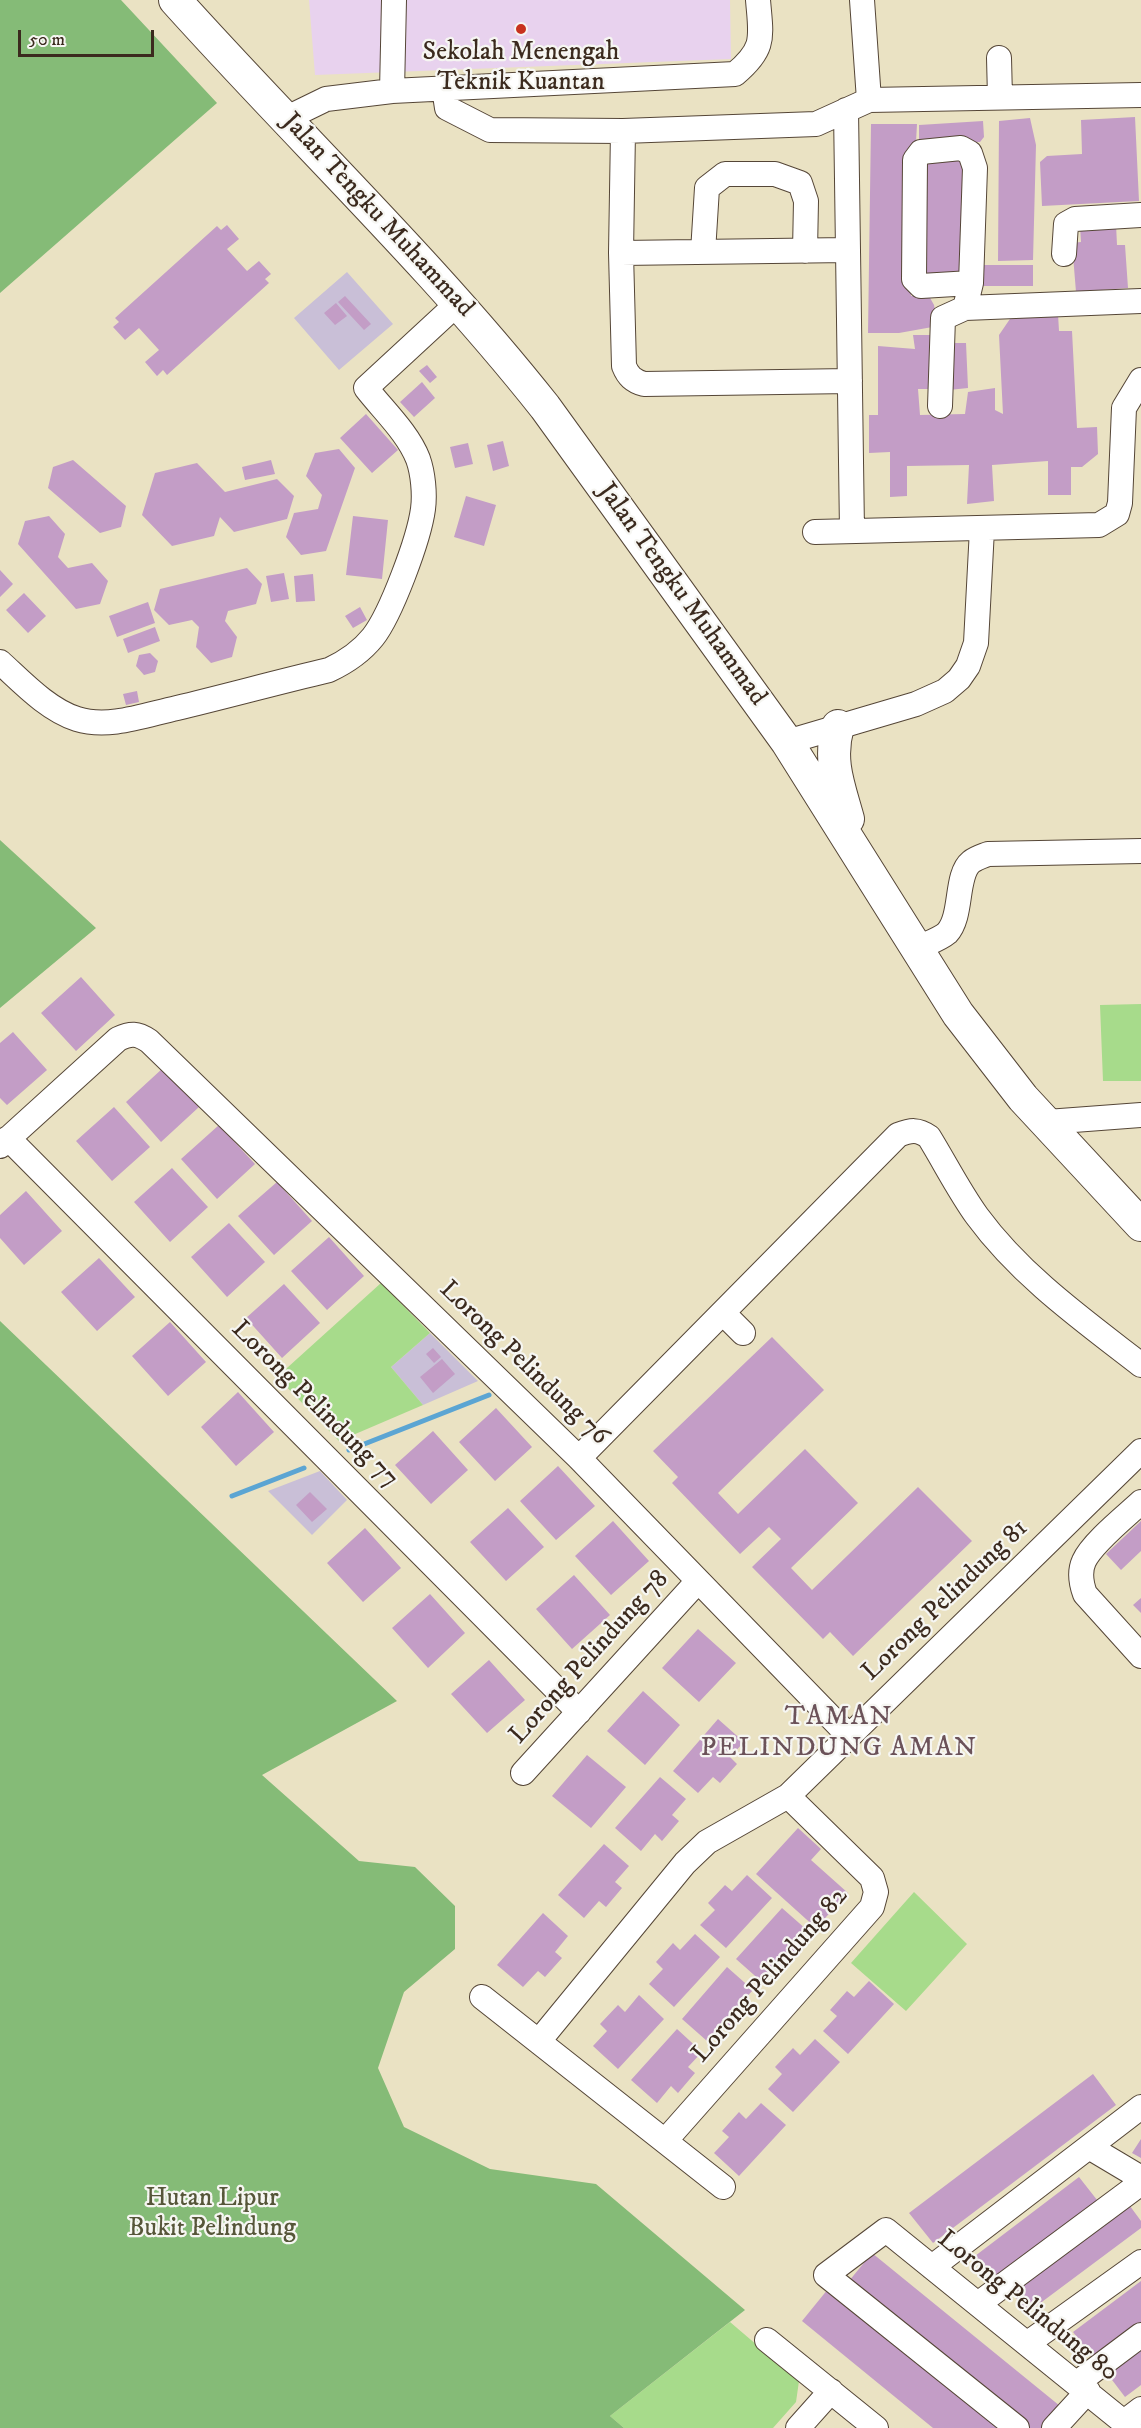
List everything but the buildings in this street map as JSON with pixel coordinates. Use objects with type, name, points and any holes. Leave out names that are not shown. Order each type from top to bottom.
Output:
[{"type":"main road","name":"Jalan Tengku Muhammad","points":[[175,0],[504,354],[545,406],[787,741],[958,1014],[1023,1098],[1141,1225]]},
{"type":"main road","points":[[838,726],[833,758],[857,850]]},
{"type":"street","points":[[392,91],[394,0]]},
{"type":"street","points":[[286,118],[326,99],[392,91],[735,74],[751,61],[762,40],[758,0]]},
{"type":"street","points":[[862,0],[869,100]]},
{"type":"street","points":[[999,58],[1000,97]]},
{"type":"street","points":[[444,88],[447,108],[490,130],[623,131],[816,124],[869,100],[1141,95]]},
{"type":"street","points":[[846,110],[846,250],[852,531]]},
{"type":"street","points":[[623,131],[621,253],[624,366],[628,375],[644,384],[850,381]]},
{"type":"street","points":[[965,308],[971,283],[975,168],[970,153],[961,148],[921,152],[915,160],[914,279],[921,286],[971,283]]},
{"type":"street","points":[[703,252],[707,188],[725,174],[775,174],[800,183],[806,201],[805,251]]},
{"type":"street","points":[[1064,254],[1066,224],[1075,219],[1141,215]]},
{"type":"street","points":[[621,253],[846,250]]},
{"type":"street","points":[[940,406],[943,318],[965,308],[1141,301]]},
{"type":"street","points":[[0,662],[60,711],[77,719],[98,723],[132,718],[329,670],[347,661],[373,637],[382,622],[414,544],[423,509],[423,486],[418,460],[410,443],[366,388],[458,303]]},
{"type":"street","points":[[815,532],[1099,525],[1117,514],[1120,503],[1124,408],[1141,380]]},
{"type":"street","points":[[787,741],[916,704],[945,692],[959,679],[968,666],[976,643],[982,529]]},
{"type":"street","points":[[918,948],[947,933],[953,921],[969,863],[978,858],[988,854],[1141,851]]},
{"type":"street","name":"Lorong Pelindung 76","points":[[4,1142],[118,1039],[138,1034],[149,1041],[579,1458],[849,1736]]},
{"type":"street","points":[[1047,1122],[1141,1115]]},
{"type":"street","points":[[579,1458],[898,1135],[910,1131],[921,1131],[929,1137],[977,1216],[1011,1256],[1087,1324],[1141,1365]]},
{"type":"street","name":"Lorong Pelindung 77","points":[[4,1142],[579,1712]]},
{"type":"street","points":[[723,1313],[743,1334]]},
{"type":"street","name":"Lorong Pelindung 81","points":[[539,2042],[692,1856],[707,1842],[788,1796],[1141,1451]]},
{"type":"street","points":[[1141,1502],[1092,1549],[1084,1560],[1081,1583],[1085,1594],[1141,1656]]},
{"type":"street","name":"Lorong Pelindung 78","points":[[523,1773],[698,1581]]},
{"type":"street","name":"Lorong Pelindung 82","points":[[665,2141],[872,1907],[876,1892],[872,1878],[788,1796]]},
{"type":"street","points":[[482,1997],[723,2187]]},
{"type":"street","points":[[932,2267],[1141,2107]]},
{"type":"street","points":[[1089,2147],[1141,2178]]},
{"type":"street","points":[[978,2304],[1141,2183]]},
{"type":"street","name":"Lorong Pelindung 80","points":[[1017,2428],[826,2275],[886,2230],[1082,2387],[1132,2420]]},
{"type":"street","points":[[1028,2343],[1141,2262]]},
{"type":"street","points":[[1054,2428],[1082,2387],[1141,2335]]},
{"type":"street","points":[[767,2340],[876,2428]]},
{"type":"street","points":[[798,2428],[831,2391]]},
{"type":"shaded area","name":"Sekolah Menengah Teknik Kuantan","points":[[309,0],[730,0],[731,59],[315,75]]},
{"type":"shaded area","points":[[347,272],[393,324],[339,370],[294,318]]},
{"type":"shaded area","points":[[430,1333],[478,1381],[423,1405],[391,1367]]},
{"type":"shaded area","points":[[320,1471],[347,1500],[312,1535],[268,1491]]},
{"type":"green space","points":[[0,0],[121,0],[217,103],[0,293]]},
{"type":"green space","points":[[0,840],[96,928],[0,1008]]},
{"type":"green space","points":[[1141,1004],[1141,1081],[1103,1081],[1100,1005]]},
{"type":"green space","points":[[381,1283],[430,1333],[391,1367],[423,1405],[339,1441],[277,1377]]},
{"type":"green space","name":"Hutan Lipur Bukit Pelindung","points":[[0,1321],[397,1701],[262,1775],[359,1861],[415,1867],[455,1906],[455,1949],[404,1992],[378,2068],[404,2127],[490,2169],[596,2184],[745,2310],[610,2416],[624,2428],[0,2428]]},
{"type":"green space","points":[[914,1892],[967,1944],[906,2011],[851,1963]]},
{"type":"green space","points":[[730,2322],[799,2381],[796,2402],[773,2428],[624,2428],[610,2416]]},
{"type":"waterway","points":[[349,1450],[489,1395]]},
{"type":"waterway","points":[[232,1496],[304,1468]]},
{"type":"place","name":"Sekolah Menengah Teknik Kuantan","points":[[521,29]]},
{"type":"district","name":"TAMAN PELINDUNG AMAN","points":[[839,1734]]}]
